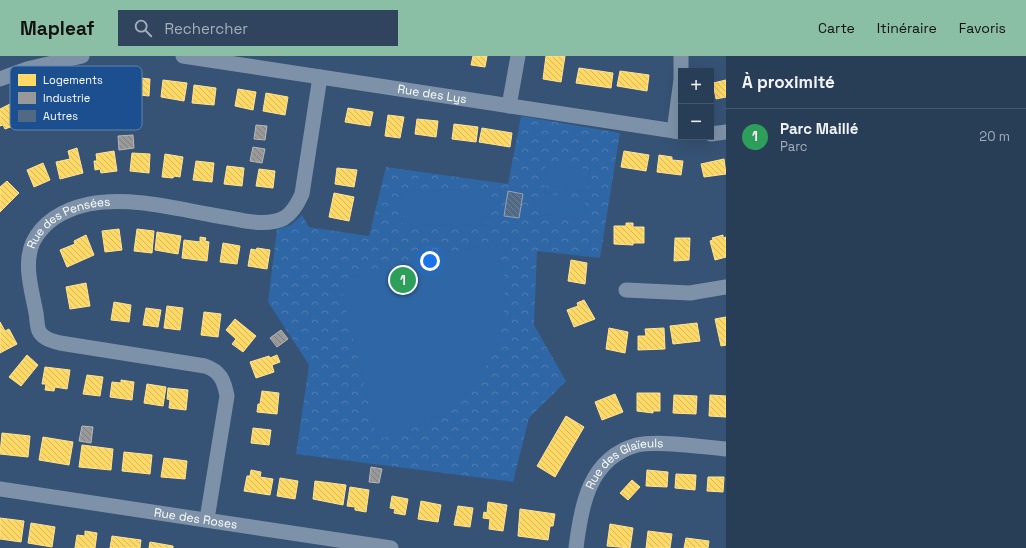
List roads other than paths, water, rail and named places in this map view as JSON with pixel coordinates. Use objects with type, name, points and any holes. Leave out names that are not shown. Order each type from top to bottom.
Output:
[{"type":"street","points":[[25,63],[82,56]]},
{"type":"street","name":"Rue des Lys","points":[[182,56],[678,132]]},
{"type":"street","points":[[509,106],[518,56]]},
{"type":"street","points":[[680,104],[681,56]]},
{"type":"street","points":[[0,79],[10,73]]},
{"type":"street","name":"Rue des Pensées","points":[[207,519],[227,396],[225,385],[220,375],[213,369],[205,366],[60,343],[45,338],[39,331],[30,281],[28,265],[30,253],[33,243],[48,222],[72,208],[90,204],[128,202],[257,222],[284,218],[299,202],[302,194],[320,77]]},
{"type":"street","points":[[714,134],[726,132]]},
{"type":"street","points":[[626,290],[690,293],[726,287]]},
{"type":"street","name":"Rue des Glaïeuls","points":[[576,548],[583,500],[592,482],[613,457],[638,445],[653,444],[726,449]]},
{"type":"street","name":"Rue des Roses","points":[[0,489],[207,519],[391,548]]},
{"type":"place","name":"Parc Maillé","points":[[403,280]]}]
